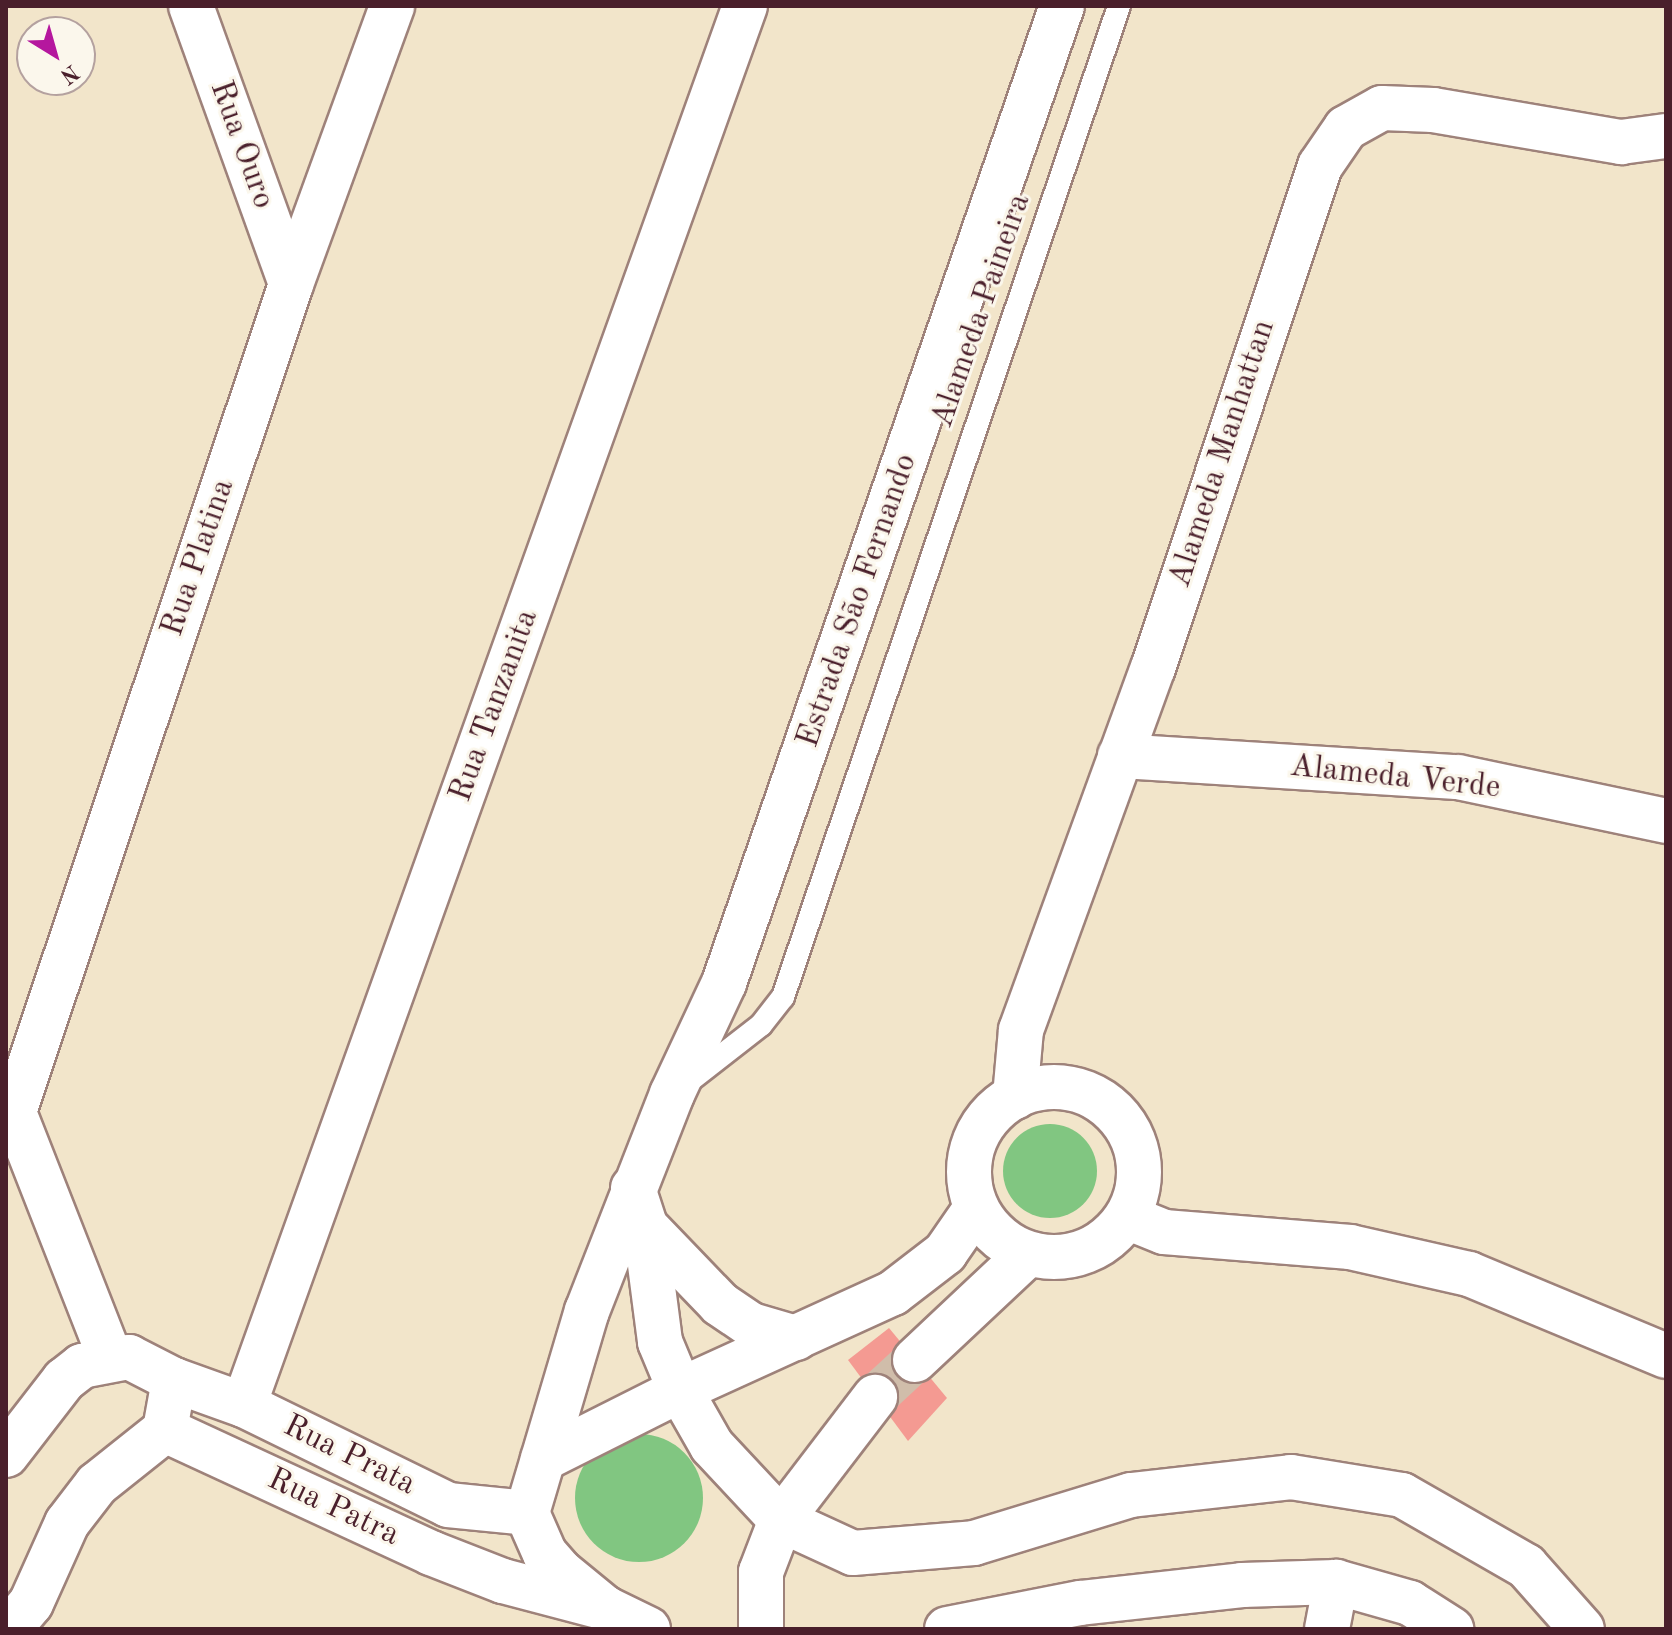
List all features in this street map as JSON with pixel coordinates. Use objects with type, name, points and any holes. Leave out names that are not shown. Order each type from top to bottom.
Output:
[{"type":"street","name":"Rua Ouro","points":[[191,6],[291,284]]},
{"type":"street","name":"Rua Platina","points":[[10,1102],[291,284],[392,6]]},
{"type":"street","name":"Rua Tanzanita","points":[[244,1405],[745,6]]},
{"type":"street","name":"Estrada São Fernando","points":[[527,1513],[587,1311],[639,1207],[672,1094],[729,968],[1062,6]]},
{"type":"street","name":"Alameda Manhattan","points":[[1015,1097],[1021,1030],[1120,756],[1320,166],[1346,128],[1382,108],[1433,110],[1621,142],[1666,136]]},
{"type":"street","name":"Alameda Verde","points":[[1120,756],[1458,777],[1666,821]]},
{"type":"street","points":[[1041,1088],[1069,1088],[1095,1097],[1117,1114],[1133,1137],[1140,1164],[1137,1192],[1127,1217],[1108,1238],[1084,1253],[1057,1258],[1028,1254],[1002,1241],[976,1208],[969,1164],[977,1137],[993,1113],[1015,1097],[1041,1088]]},
{"type":"street","points":[[10,1102],[110,1358],[82,1366],[64,1380],[11,1437]]},
{"type":"street","points":[[639,1207],[720,1304],[751,1325],[796,1338]]},
{"type":"street","points":[[639,1207],[660,1342],[680,1390],[712,1446],[781,1520],[853,1553],[974,1543],[1131,1495],[1291,1477],[1402,1495],[1526,1566],[1582,1629]]},
{"type":"street","points":[[543,1459],[680,1390],[796,1338],[915,1277],[945,1253],[976,1208]]},
{"type":"street","points":[[1127,1217],[1164,1232],[1350,1247],[1469,1274],[1666,1356]]},
{"type":"street","points":[[915,1360],[1028,1254]]},
{"type":"street","name":"Rua Prata","points":[[110,1358],[129,1357],[174,1380],[244,1405],[448,1505],[527,1513]]},
{"type":"street","points":[[9,1629],[31,1603],[67,1523],[97,1484],[165,1430],[174,1380]]},
{"type":"street","points":[[761,1629],[761,1572],[781,1520],[875,1397]]},
{"type":"street","name":"Rua Patra","points":[[165,1430],[431,1553],[503,1581],[605,1608]]},
{"type":"street","points":[[431,1553],[448,1505]]},
{"type":"street","points":[[527,1513],[545,1554],[605,1608],[648,1629]]},
{"type":"street","points":[[947,1629],[1080,1603],[1242,1585],[1336,1582],[1410,1603],[1451,1629]]},
{"type":"street","points":[[1327,1629],[1336,1582]]},
{"type":"lane","name":"Alameda Paineira","points":[[672,1094],[761,1025],[783,997],[1119,6]]},
{"type":"green space","points":[[1050,1124],[1068,1127],[1083,1138],[1094,1153],[1097,1171],[1094,1189],[1083,1204],[1068,1215],[1050,1218],[1032,1215],[1017,1204],[1006,1189],[1003,1171],[1006,1153],[1017,1138],[1032,1127]]},
{"type":"green space","points":[[639,1434],[664,1439],[685,1452],[698,1473],[703,1498],[698,1523],[685,1544],[664,1557],[639,1562],[614,1557],[593,1544],[580,1523],[575,1498],[580,1473],[593,1452],[614,1439]]},
{"type":"building","points":[[889,1328],[947,1398],[908,1441],[848,1360]]},
{"type":"tunnel","points":[[875,1397],[915,1360]]}]
